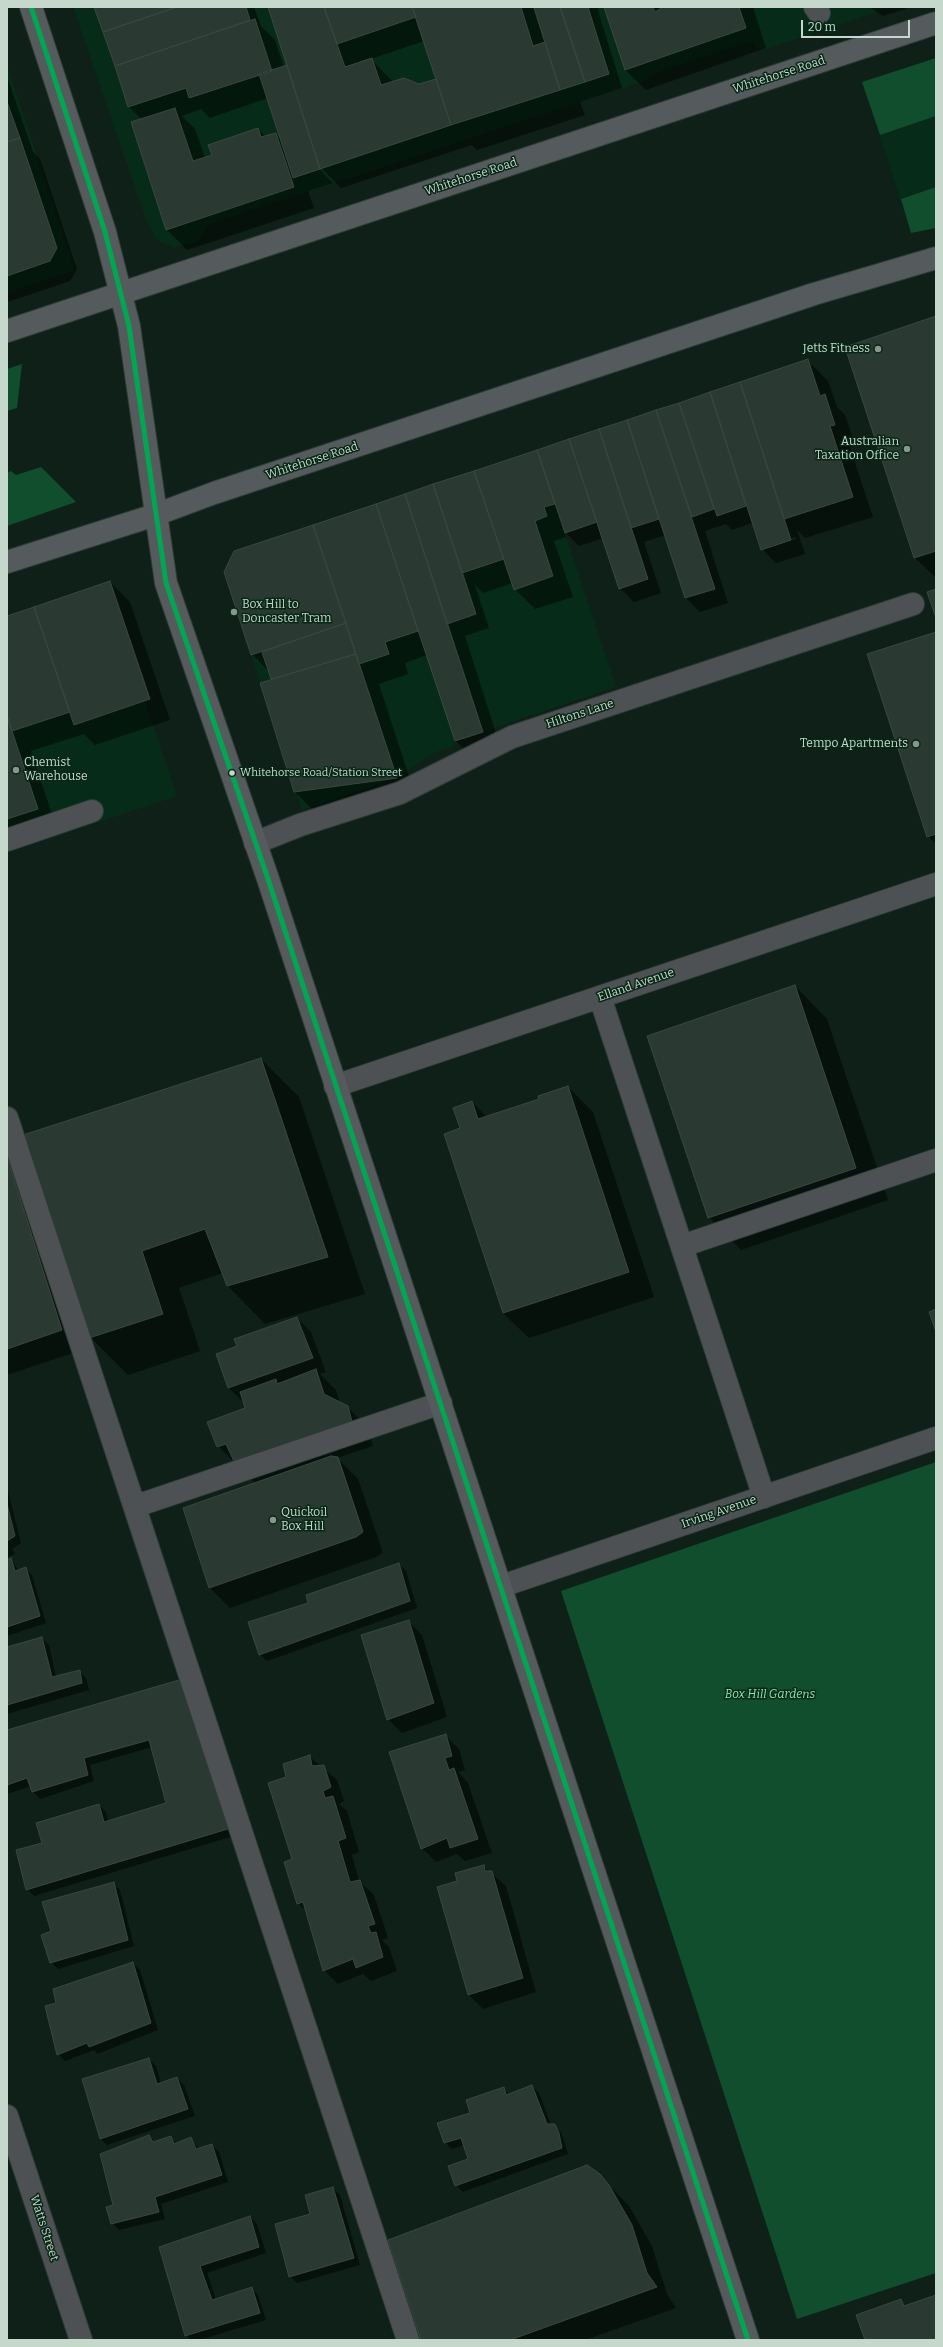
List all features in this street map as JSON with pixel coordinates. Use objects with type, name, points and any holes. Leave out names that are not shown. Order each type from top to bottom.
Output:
[{"type":"main road","points":[[32,7],[106,232],[121,293],[136,360],[155,515],[166,583],[255,843],[502,1586],[748,2340]]},
{"type":"main road","name":"Whitehorse Road","points":[[7,331],[936,23]]},
{"type":"main road","name":"Whitehorse Road","points":[[7,562],[155,515],[214,493],[807,297],[936,258]]},
{"type":"street","name":"Hiltons Lane","points":[[255,843],[300,825],[400,793],[512,737],[913,604]]},
{"type":"street","points":[[7,840],[92,811]]},
{"type":"street","name":"Elland Avenue","points":[[335,1086],[936,884]]},
{"type":"street","points":[[600,998],[764,1497]]},
{"type":"street","points":[[7,1118],[136,1506],[408,2340]]},
{"type":"street","points":[[682,1246],[936,1160]]},
{"type":"street","points":[[136,1506],[441,1403]]},
{"type":"street","name":"Irving Avenue","points":[[502,1586],[936,1438]]},
{"type":"street","name":"Watts Street","points":[[7,2116],[80,2340]]},
{"type":"shaded area","points":[[73,7],[891,7],[764,50],[756,48],[752,41],[655,73],[644,81],[207,225],[199,242],[175,247],[162,243],[155,237],[146,219]]},
{"type":"shaded area","points":[[7,66],[75,270],[7,293]]},
{"type":"shaded area","points":[[936,116],[936,188],[900,199],[880,135]]},
{"type":"shaded area","points":[[537,450],[616,687],[455,741],[452,747],[433,753],[397,778],[302,810],[224,572],[234,551]]},
{"type":"shaded area","points":[[107,589],[177,796],[7,853],[7,623]]},
{"type":"green space","points":[[936,58],[936,116],[880,135],[862,82]]},
{"type":"green space","points":[[936,187],[936,228],[911,233],[901,199]]},
{"type":"green space","points":[[22,364],[17,408],[7,411],[7,369]]},
{"type":"green space","points":[[41,467],[76,502],[7,526],[7,473],[11,471],[16,475]]},
{"type":"green space","name":"Box Hill Gardens","points":[[936,1462],[936,2273],[797,2319],[561,1591]]},
{"type":"building","points":[[94,7],[177,7],[103,32]]},
{"type":"building","points":[[177,7],[246,7],[250,20],[115,66],[103,32]]},
{"type":"building","points":[[268,7],[324,7],[345,67],[372,58],[381,85],[404,78],[419,84],[436,79],[451,125],[320,169]]},
{"type":"building","points":[[324,7],[412,7],[416,17],[337,44]]},
{"type":"building","points":[[412,7],[521,7],[533,46],[545,42],[560,90],[451,125]]},
{"type":"building","points":[[560,7],[585,82],[560,90],[534,8]]},
{"type":"building","points":[[560,7],[588,7],[609,74],[585,82]]},
{"type":"building","points":[[604,7],[653,7],[655,12],[663,7],[739,7],[746,28],[625,70]]},
{"type":"building","points":[[255,19],[272,71],[189,98],[186,88],[128,107],[115,66]]},
{"type":"building","points":[[287,65],[320,169],[293,178],[259,74]]},
{"type":"building","points":[[7,102],[20,138],[7,142]]},
{"type":"building","points":[[175,108],[193,161],[212,155],[208,145],[258,128],[261,137],[276,133],[294,187],[166,230],[131,122]]},
{"type":"building","points":[[20,138],[57,248],[50,261],[7,276],[7,142]]},
{"type":"building","name":"Australian Taxation Office","points":[[936,316],[936,551],[914,558],[845,347]]},
{"type":"building","points":[[808,359],[820,396],[825,394],[835,425],[830,426],[853,497],[784,519],[740,382]]},
{"type":"building","points":[[740,382],[791,540],[761,550],[710,392]]},
{"type":"building","points":[[710,392],[746,506],[717,516],[679,403]]},
{"type":"building","points":[[679,403],[714,509],[692,517],[656,410]]},
{"type":"building","points":[[656,410],[715,589],[685,598],[627,420]]},
{"type":"building","points":[[627,420],[659,519],[631,528],[599,429]]},
{"type":"building","points":[[599,429],[648,579],[619,589],[569,439]]},
{"type":"building","points":[[569,439],[597,522],[565,533],[537,450]]},
{"type":"building","points":[[537,450],[555,504],[544,507],[547,516],[535,521],[553,576],[514,590],[474,471]]},
{"type":"building","points":[[474,471],[504,559],[462,573],[433,484]]},
{"type":"building","points":[[433,484],[476,614],[447,624],[405,494]]},
{"type":"building","points":[[405,494],[483,732],[455,741],[376,504]]},
{"type":"building","points":[[376,504],[418,631],[385,642],[389,654],[359,664],[313,525]]},
{"type":"building","points":[[313,525],[346,623],[251,655],[224,572],[234,551]]},
{"type":"building","points":[[110,581],[150,699],[74,725],[34,607]]},
{"type":"building","points":[[936,589],[936,618],[927,592]]},
{"type":"building","points":[[34,607],[70,712],[12,731],[7,716],[7,616]]},
{"type":"building","points":[[346,623],[356,654],[271,679],[262,652]]},
{"type":"building","name":"Tempo Apartments","points":[[936,632],[936,834],[927,837],[867,654]]},
{"type":"building","points":[[356,654],[397,778],[294,792],[260,683]]},
{"type":"building","name":"Chemist Warehouse","points":[[7,716],[38,809],[7,819]]},
{"type":"building","points":[[795,985],[856,1168],[708,1218],[647,1036]]},
{"type":"building","points":[[261,1058],[328,1257],[227,1286],[205,1229],[142,1251],[163,1314],[89,1338],[23,1135]]},
{"type":"building","points":[[568,1086],[629,1272],[503,1313],[444,1134],[460,1128],[453,1108],[472,1101],[478,1119],[539,1099],[538,1096]]},
{"type":"building","points":[[7,1157],[62,1330],[7,1349]]},
{"type":"building","points":[[936,1309],[936,1332],[929,1312]]},
{"type":"building","points":[[297,1317],[313,1358],[228,1388],[216,1354],[237,1346],[234,1339]]},
{"type":"building","points":[[316,1369],[324,1394],[348,1406],[353,1426],[236,1466],[226,1444],[217,1447],[207,1422],[245,1408],[240,1392],[276,1379],[277,1384]]},
{"type":"building","name":"Quickoil Box Hill","points":[[331,1456],[338,1457],[363,1532],[356,1537],[209,1588],[183,1508]]},
{"type":"building","points":[[7,1504],[15,1536],[7,1541]]},
{"type":"building","points":[[11,1558],[15,1571],[26,1567],[40,1616],[7,1627],[7,1560]]},
{"type":"building","points":[[399,1563],[410,1601],[259,1655],[248,1622],[308,1603],[306,1595]]},
{"type":"building","points":[[409,1620],[434,1703],[387,1720],[361,1635]]},
{"type":"building","points":[[42,1637],[52,1677],[80,1670],[82,1683],[7,1705],[7,1647]]},
{"type":"building","points":[[186,1678],[231,1828],[26,1890],[16,1850],[42,1843],[36,1823],[99,1804],[104,1822],[166,1803],[149,1740],[84,1758],[88,1775],[32,1792],[27,1778],[7,1785],[7,1730]]},
{"type":"building","points":[[446,1734],[452,1756],[445,1758],[449,1770],[454,1768],[478,1839],[450,1848],[447,1838],[421,1849],[389,1752]]},
{"type":"building","points":[[310,1755],[312,1766],[324,1765],[331,1787],[323,1791],[325,1798],[333,1796],[346,1838],[338,1841],[350,1882],[360,1880],[375,1924],[368,1926],[371,1933],[376,1932],[383,1957],[356,1968],[353,1959],[323,1971],[303,1902],[297,1904],[284,1862],[292,1859],[268,1783],[286,1777],[283,1764]]},
{"type":"building","points":[[484,1865],[485,1871],[492,1871],[523,1978],[468,1995],[437,1887],[457,1881],[455,1873]]},
{"type":"building","points":[[114,1882],[128,1940],[50,1963],[41,1935],[51,1931],[42,1902]]},
{"type":"building","points":[[133,1962],[151,2023],[89,2047],[87,2043],[57,2055],[45,2006],[56,2003],[53,1989]]},
{"type":"building","points":[[149,2058],[157,2084],[177,2077],[188,2109],[100,2139],[82,2079]]},
{"type":"building","points":[[532,2085],[547,2124],[555,2124],[559,2133],[562,2148],[455,2186],[448,2166],[468,2159],[461,2138],[444,2143],[437,2123],[470,2113],[466,2100],[504,2087],[506,2095]]},
{"type":"building","points":[[149,2135],[153,2142],[171,2136],[174,2144],[191,2137],[196,2149],[212,2144],[222,2175],[155,2197],[159,2212],[111,2224],[106,2207],[113,2205],[100,2154]]},
{"type":"building","points":[[587,2165],[600,2174],[609,2185],[632,2225],[647,2273],[657,2287],[510,2340],[421,2340],[388,2240]]},
{"type":"building","points":[[333,2187],[354,2258],[289,2277],[275,2224],[310,2214],[305,2195]]},
{"type":"building","points":[[250,2216],[259,2247],[200,2266],[212,2300],[252,2287],[260,2313],[185,2336],[159,2247]]},
{"type":"building","points":[[936,2295],[936,2340],[865,2340],[856,2315],[901,2299],[904,2306]]},
{"type":"transit line","points":[[31,7],[105,232],[129,326],[166,583],[268,879],[748,2340]]},
{"type":"place","name":"Jetts Fitness","points":[[878,349]]},
{"type":"place","name":"Australian Taxation Office","points":[[907,449]]},
{"type":"place","name":"Box Hill to Doncaster Tram","points":[[234,612]]},
{"type":"place","name":"Tempo Apartments","points":[[916,744]]},
{"type":"place","name":"Chemist Warehouse","points":[[16,770]]},
{"type":"place","name":"Whitehorse Road/Station Street","points":[[232,773]]},
{"type":"place","name":"Quickoil Box Hill","points":[[273,1520]]}]
